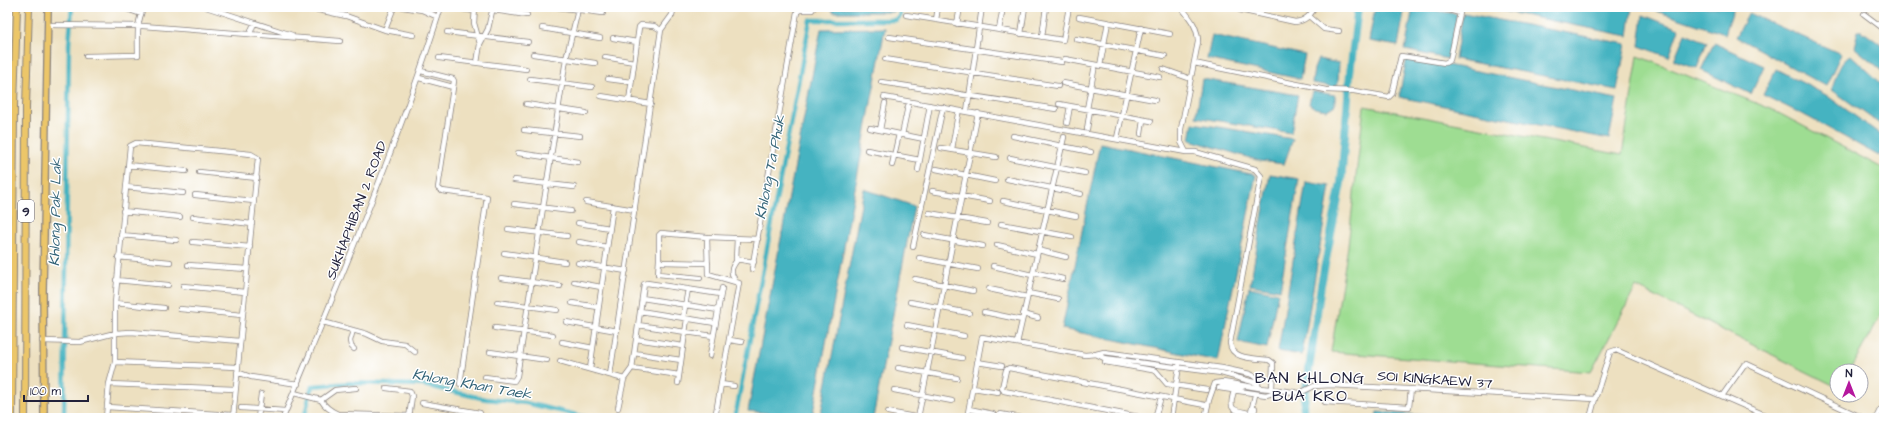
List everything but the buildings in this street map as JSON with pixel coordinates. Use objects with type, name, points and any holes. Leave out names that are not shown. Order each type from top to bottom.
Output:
[{"type":"highway","name":"9","points":[[12,417],[14,107],[17,7]]},
{"type":"highway","name":"9","points":[[25,417],[26,115],[29,7]]},
{"type":"main road","points":[[44,418],[42,341],[48,7]]},
{"type":"street","points":[[121,7],[141,14]]},
{"type":"street","points":[[86,56],[138,55],[138,26],[144,7]]},
{"type":"street","points":[[206,7],[300,38]]},
{"type":"street","points":[[305,7],[346,16],[385,30],[413,35]]},
{"type":"street","points":[[385,30],[394,7]]},
{"type":"street","points":[[402,7],[422,10],[441,8]]},
{"type":"street","points":[[451,7],[475,9],[476,35],[480,44]]},
{"type":"street","points":[[557,7],[575,8],[603,13]]},
{"type":"street","points":[[610,375],[661,30],[672,15],[674,7]]},
{"type":"street","points":[[752,269],[797,12],[800,10],[812,10],[814,7]]},
{"type":"street","points":[[936,20],[938,7]]},
{"type":"street","points":[[957,24],[960,7]]},
{"type":"street","points":[[967,111],[982,7]]},
{"type":"street","points":[[999,30],[1003,7]]},
{"type":"street","points":[[1020,34],[1025,7]]},
{"type":"street","points":[[1042,37],[1046,7]]},
{"type":"street","points":[[906,15],[1063,40],[1068,7]]},
{"type":"street","points":[[1181,7],[1193,22],[1198,32],[1198,42],[1180,129],[1181,142],[1186,152]]},
{"type":"street","points":[[1235,7],[1240,10],[1295,22],[1303,20],[1309,16],[1315,7]]},
{"type":"street","points":[[1194,63],[1326,90],[1349,91],[1386,98],[1390,97],[1399,57],[1402,55],[1445,63],[1449,62],[1460,15],[1459,12],[1438,7]]},
{"type":"street","name":"SUKHAPHIBAN 2 ROAD","points":[[282,418],[298,384],[323,322],[419,78],[441,8]]},
{"type":"street","points":[[477,63],[480,44],[493,8],[527,15]]},
{"type":"street","points":[[486,377],[514,381],[517,376],[546,183],[560,109],[566,59],[577,14],[575,8]]},
{"type":"street","points":[[422,10],[438,17]]},
{"type":"street","points":[[1864,14],[1884,29]]},
{"type":"street","points":[[1309,16],[1324,29],[1339,31]]},
{"type":"street","points":[[1079,17],[1170,34]]},
{"type":"street","points":[[1087,129],[1092,88],[1104,44],[1108,22]]},
{"type":"street","points":[[250,34],[254,23]]},
{"type":"street","points":[[48,25],[138,26],[340,41]]},
{"type":"street","points":[[629,101],[640,26],[654,26],[661,30]]},
{"type":"street","points":[[542,28],[600,38]]},
{"type":"street","points":[[1117,138],[1141,28]]},
{"type":"street","points":[[447,32],[528,42]]},
{"type":"street","points":[[889,37],[1098,65],[1160,77]]},
{"type":"street","points":[[613,38],[637,42]]},
{"type":"street","points":[[1076,39],[1165,56]]},
{"type":"street","points":[[533,54],[595,63]]},
{"type":"street","points":[[605,57],[634,62]]},
{"type":"street","points":[[439,58],[526,69]]},
{"type":"street","points":[[886,60],[1058,86]]},
{"type":"street","points":[[1163,69],[1170,70],[1191,79]]},
{"type":"street","points":[[421,71],[453,79],[438,188],[442,191],[487,197],[460,384]]},
{"type":"street","points":[[419,78],[453,87]]},
{"type":"street","points":[[530,79],[592,87]]},
{"type":"street","points":[[608,79],[631,82]]},
{"type":"street","points":[[881,82],[969,96],[1058,107],[1070,106],[1151,121]]},
{"type":"street","points":[[1063,83],[1155,100]]},
{"type":"street","points":[[601,96],[650,104]]},
{"type":"street","points":[[884,97],[1117,138],[1186,152],[1195,152],[1255,169],[1261,176],[1230,343],[1231,350],[1236,355],[1269,360],[1273,363],[1274,389],[1269,395],[1256,395],[1216,383],[1213,386],[1205,418]]},
{"type":"street","points":[[880,130],[886,103]]},
{"type":"street","points":[[526,104],[586,113]]},
{"type":"street","points":[[918,170],[930,105]]},
{"type":"street","points":[[892,165],[908,106]]},
{"type":"street","points":[[1067,123],[1070,106]]},
{"type":"street","points":[[913,247],[943,107]]},
{"type":"street","points":[[888,412],[918,418],[978,113]]},
{"type":"street","points":[[952,149],[958,114]]},
{"type":"street","points":[[1141,134],[1143,120]]},
{"type":"street","points":[[870,128],[924,139]]},
{"type":"street","points":[[524,130],[580,136]]},
{"type":"street","points":[[1013,136],[1091,152]]},
{"type":"street","points":[[1017,343],[1064,137]]},
{"type":"street","points":[[106,418],[109,384],[114,362],[114,303],[130,146],[136,143],[257,156],[257,178],[233,416],[107,407]]},
{"type":"street","points":[[942,148],[996,157]]},
{"type":"street","points":[[867,150],[920,160]]},
{"type":"street","points":[[518,153],[578,162]]},
{"type":"street","points":[[1010,158],[1085,173]]},
{"type":"street","points":[[128,165],[186,171]]},
{"type":"street","points":[[936,169],[995,181]]},
{"type":"street","points":[[199,172],[257,178]]},
{"type":"street","points":[[1007,179],[1081,194]]},
{"type":"street","points":[[514,180],[574,187]]},
{"type":"street","points":[[126,187],[183,194]]},
{"type":"street","points":[[932,191],[990,201]]},
{"type":"street","points":[[195,195],[254,201]]},
{"type":"street","points":[[1003,201],[1048,209],[1076,216]]},
{"type":"street","points":[[586,202],[635,210]]},
{"type":"street","points":[[514,204],[571,211]]},
{"type":"street","points":[[590,369],[612,206]]},
{"type":"street","points":[[123,211],[180,217]]},
{"type":"street","points":[[929,213],[987,223]]},
{"type":"street","points":[[193,217],[252,224]]},
{"type":"street","points":[[578,223],[610,228]]},
{"type":"street","points":[[1001,224],[1072,237]]},
{"type":"street","points":[[508,229],[567,236]]},
{"type":"street","points":[[700,278],[658,274],[659,235],[661,233],[707,237],[758,238]]},
{"type":"street","points":[[121,234],[176,240]]},
{"type":"street","points":[[924,235],[983,246]]},
{"type":"street","points":[[707,237],[708,274],[738,283],[730,340],[715,418]]},
{"type":"street","points":[[737,238],[736,259],[738,259]]},
{"type":"street","points":[[193,242],[250,247]]},
{"type":"street","points":[[579,242],[607,247]]},
{"type":"street","points":[[997,245],[1066,256]]},
{"type":"street","points":[[504,253],[565,262]]},
{"type":"street","points":[[118,257],[170,262]]},
{"type":"street","points":[[919,258],[978,270]]},
{"type":"street","points":[[738,259],[754,262]]},
{"type":"street","points":[[734,278],[732,275],[732,267],[738,259]]},
{"type":"street","points":[[659,260],[662,262],[708,263]]},
{"type":"street","points":[[578,263],[626,271]]},
{"type":"street","points":[[188,265],[247,269]]},
{"type":"street","points":[[993,266],[1063,279]]},
{"type":"street","points":[[501,278],[560,286]]},
{"type":"street","points":[[915,279],[973,291]]},
{"type":"street","points":[[116,280],[168,285]]},
{"type":"street","points":[[574,282],[601,287]]},
{"type":"street","points":[[618,408],[624,379],[632,368],[644,284],[648,283],[720,294]]},
{"type":"street","points":[[183,286],[245,292]]},
{"type":"street","points":[[710,356],[722,288]]},
{"type":"street","points":[[678,383],[685,332],[685,305],[688,289]]},
{"type":"street","points":[[989,289],[1058,299]]},
{"type":"street","points":[[642,298],[718,310]]},
{"type":"street","points":[[497,302],[557,310]]},
{"type":"street","points":[[910,302],[969,312]]},
{"type":"street","points":[[114,303],[164,308]]},
{"type":"street","points":[[572,303],[598,307]]},
{"type":"street","points":[[180,309],[242,315]]},
{"type":"street","points":[[640,311],[716,323]]},
{"type":"street","points":[[984,312],[1022,320]]},
{"type":"street","points":[[1023,314],[1038,318]]},
{"type":"street","points":[[323,322],[367,334],[382,341],[405,344],[415,352]]},
{"type":"street","points":[[566,322],[617,331]]},
{"type":"street","points":[[638,325],[713,336]]},
{"type":"street","points":[[907,325],[964,336]]},
{"type":"street","points":[[495,328],[553,335]]},
{"type":"street","points":[[353,330],[350,344],[354,349]]},
{"type":"street","points":[[42,341],[86,341],[115,333],[131,332],[240,341]]},
{"type":"street","points":[[967,418],[982,337],[1085,355],[1104,352],[1140,356],[1179,365]]},
{"type":"street","points":[[636,339],[683,346]]},
{"type":"street","points":[[730,340],[742,342]]},
{"type":"street","points":[[562,342],[592,348]]},
{"type":"street","points":[[902,347],[962,358]]},
{"type":"street","points":[[1590,418],[1610,352],[1616,350],[1772,418]]},
{"type":"street","points":[[490,352],[547,360]]},
{"type":"street","points":[[634,353],[681,360]]},
{"type":"street","points":[[1096,354],[1104,358],[1140,363],[1179,365],[1221,370],[1230,372],[1258,385]]},
{"type":"street","points":[[1140,356],[1140,363]]},
{"type":"street","points":[[560,361],[624,379]]},
{"type":"street","points":[[114,362],[237,366]]},
{"type":"street","points":[[977,362],[1002,366]]},
{"type":"street","points":[[1105,362],[1156,371],[1164,382],[1207,390]]},
{"type":"street","points":[[1722,396],[1744,365],[1747,364],[1863,418]]},
{"type":"street","points":[[1171,418],[1175,400],[1179,365]]},
{"type":"street","points":[[632,368],[679,375]]},
{"type":"street","points":[[898,368],[957,378]]},
{"type":"street","points":[[1144,418],[1004,391],[1002,388],[1006,370],[1009,368],[1205,405]]},
{"type":"street","points":[[237,372],[252,377],[298,384]]},
{"type":"street","points":[[109,384],[235,389]]},
{"type":"street","points":[[721,384],[734,386]]},
{"type":"street","points":[[1219,388],[1239,390],[1258,385]]},
{"type":"street","name":"SOI KINGKAEW 37","points":[[1258,385],[1300,393],[1314,386],[1331,385],[1595,399]]},
{"type":"street","points":[[321,400],[334,390],[356,388]]},
{"type":"street","points":[[294,393],[321,400],[332,412],[338,414],[410,417],[412,396],[410,391],[386,388]]},
{"type":"street","points":[[973,388],[998,392]]},
{"type":"street","points":[[1325,402],[1409,407],[1411,389]]},
{"type":"street","points":[[894,390],[952,401]]},
{"type":"street","points":[[1239,390],[1231,402],[1235,411],[1252,412],[1256,395]]},
{"type":"street","points":[[258,418],[261,394]]},
{"type":"street","points":[[1253,418],[1256,395]]},
{"type":"street","points":[[1155,418],[1161,397]]},
{"type":"street","points":[[422,403],[480,413],[482,418]]},
{"type":"street","points":[[241,408],[259,411],[285,411]]},
{"type":"street","points":[[969,409],[993,414]]},
{"type":"street","points":[[1876,418],[1880,410]]},
{"type":"street","points":[[997,418],[1000,414],[1022,418]]},
{"type":"green space","points":[[1638,56],[1771,109],[1884,169],[1884,310],[1854,363],[1829,363],[1829,383],[1636,287],[1591,372],[1331,352],[1348,246],[1364,106],[1622,155]]},
{"type":"water","points":[[831,7],[893,7],[894,12],[833,12]]},
{"type":"water","points":[[1375,7],[1405,7],[1398,46],[1369,41]]},
{"type":"water","points":[[1413,7],[1457,14],[1448,59],[1405,50]]},
{"type":"water","points":[[1483,7],[1632,7],[1628,36]]},
{"type":"water","points":[[1654,7],[1734,7],[1725,34],[1653,10]]},
{"type":"water","points":[[1463,13],[1626,44],[1617,90],[1455,59]]},
{"type":"water","points":[[1749,13],[1841,54],[1826,86],[1736,37]]},
{"type":"water","points":[[1643,15],[1679,29],[1669,57],[1639,46]]},
{"type":"water","points":[[885,28],[812,418],[748,411],[821,29]]},
{"type":"water","points":[[1858,31],[1862,31],[1884,47],[1884,72],[1854,47]]},
{"type":"water","points":[[1685,33],[1707,42],[1697,68],[1674,60]]},
{"type":"water","points":[[1212,35],[1305,55],[1300,79],[1207,59]]},
{"type":"water","points":[[1714,43],[1764,66],[1751,94],[1701,70]]},
{"type":"water","points":[[1851,55],[1884,86],[1884,127],[1832,90],[1840,66]]},
{"type":"water","points":[[1407,57],[1617,99],[1609,139],[1399,97]]},
{"type":"water","points":[[1318,59],[1339,63],[1338,82],[1336,87],[1312,83],[1314,69]]},
{"type":"water","points":[[1776,69],[1826,95],[1884,137],[1884,146],[1879,156],[1808,117],[1763,95]]},
{"type":"water","points":[[1202,79],[1298,95],[1291,133],[1196,117]]},
{"type":"water","points":[[1312,91],[1335,95],[1335,105],[1327,110],[1315,108],[1309,104]]},
{"type":"water","points":[[1193,123],[1293,139],[1284,164],[1260,161],[1190,140]]},
{"type":"water","points":[[1100,143],[1256,175],[1218,361],[1062,329]]},
{"type":"water","points":[[1270,174],[1299,179],[1280,290],[1250,285]]},
{"type":"water","points":[[1306,182],[1330,186],[1302,355],[1278,351]]},
{"type":"water","points":[[864,189],[914,206],[873,418],[820,418]]},
{"type":"water","points":[[1249,287],[1278,293],[1267,348],[1238,342]]},
{"type":"water","points":[[1377,412],[1435,416],[1435,418],[1376,418]]},
{"type":"waterway","name":"Khlong Pak Lak","points":[[64,418],[69,44],[72,7]]},
{"type":"waterway","name":"Khlong Ta Phuk","points":[[735,418],[810,20],[896,20],[900,16],[899,7]]},
{"type":"waterway","points":[[1302,418],[1321,285],[1341,183],[1350,73],[1358,7]]},
{"type":"waterway","name":"Khlong Khan Taek","points":[[304,418],[312,386],[351,383],[423,385],[486,399],[526,403],[589,418]]},
{"type":"district","name":"BAN KHLONG BUA KRO","points":[[1310,386]]}]
